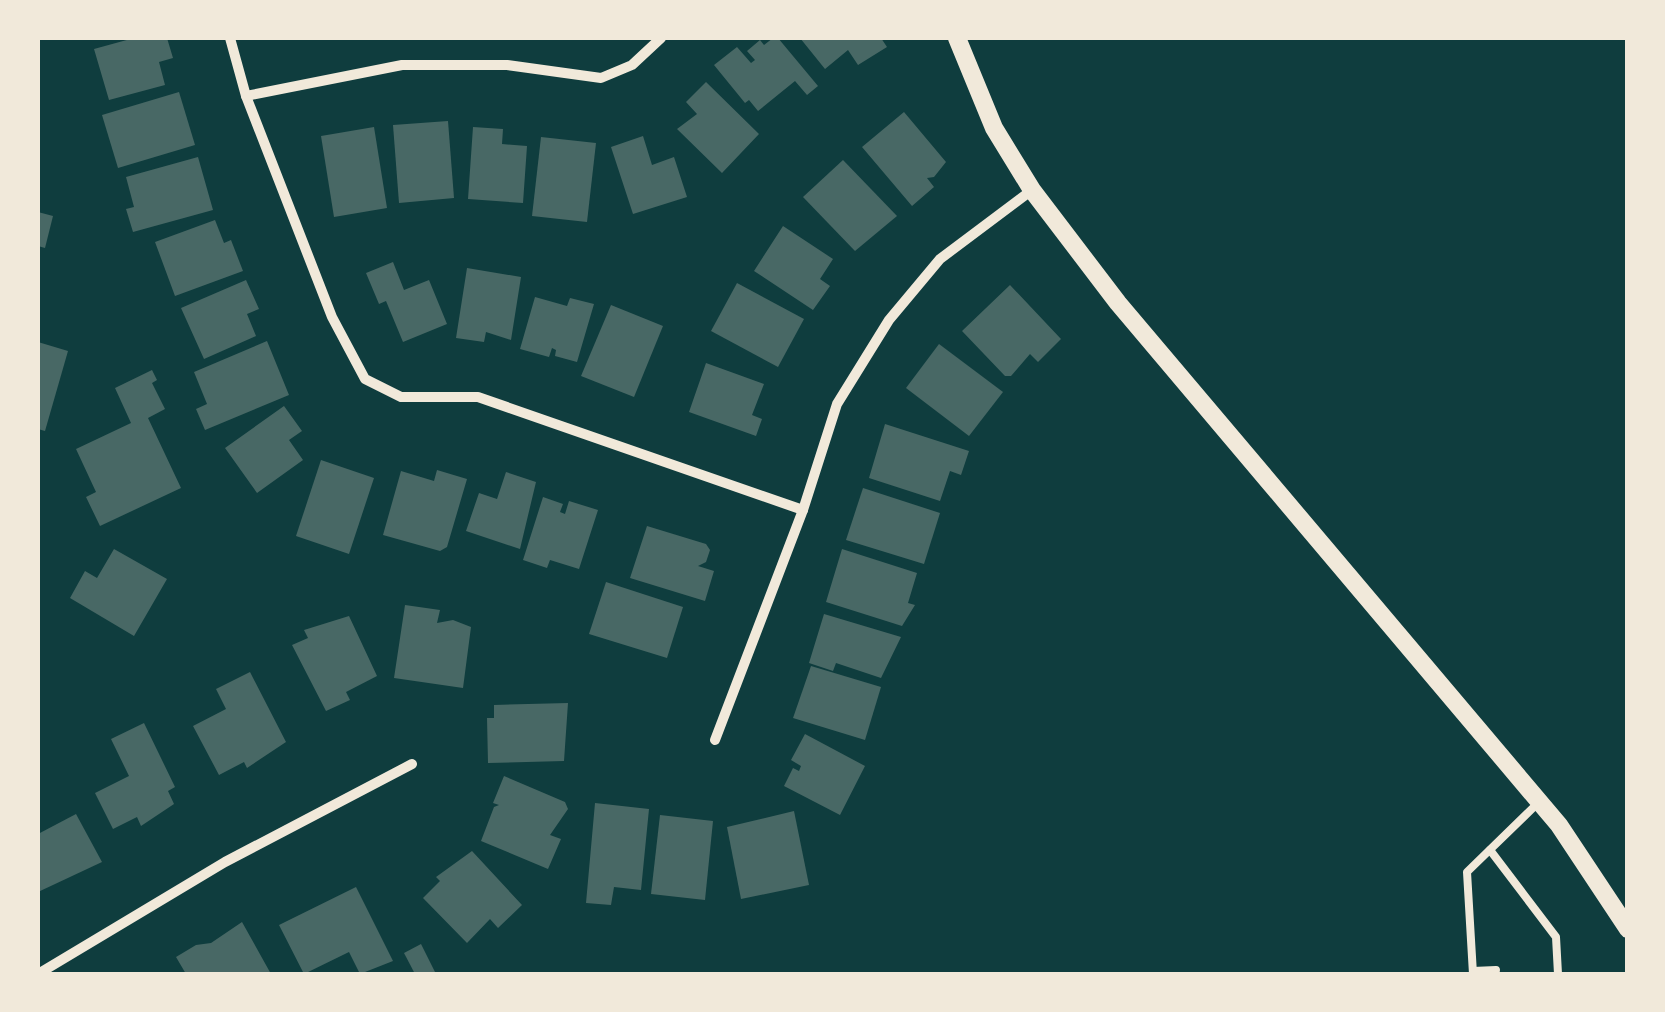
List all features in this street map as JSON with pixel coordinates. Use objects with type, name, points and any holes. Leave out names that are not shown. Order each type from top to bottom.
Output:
[{"type":"street","points":[[230,38],[246,96],[332,317],[366,379],[401,397],[478,397],[803,510]]},
{"type":"street","points":[[246,96],[402,65],[508,65],[601,78],[632,66],[661,38]]},
{"type":"street","points":[[957,38],[994,128],[1032,190],[1118,303],[1540,802],[1594,874],[1628,929]]},
{"type":"street","points":[[714,740],[803,510],[837,404],[890,320],[940,258],[1032,190]]},
{"type":"street","points":[[38,974],[225,862],[412,764]]},
{"type":"lane","points":[[1496,970],[1473,973],[1467,872],[1540,802]]},
{"type":"lane","points":[[1490,850],[1556,937],[1555,968]]},
{"type":"building","points":[[134,38],[167,38],[173,58],[159,62],[165,85],[109,100],[94,49]]},
{"type":"building","points":[[778,38],[818,86],[807,95],[795,81],[758,111],[749,100],[745,103],[714,65],[737,47],[751,63],[755,60],[747,51],[760,40],[764,45]]},
{"type":"building","points":[[800,38],[881,38],[887,47],[858,65],[848,50],[825,69]]},
{"type":"building","points":[[706,82],[759,134],[722,173],[677,129],[697,114],[686,102]]},
{"type":"building","points":[[179,92],[195,145],[118,168],[102,115]]},
{"type":"building","points":[[904,112],[946,162],[934,177],[927,178],[934,187],[912,206],[862,147]]},
{"type":"building","points":[[448,121],[454,198],[399,203],[393,125]]},
{"type":"building","points":[[374,127],[387,208],[334,217],[321,136]]},
{"type":"building","points":[[473,127],[503,129],[502,144],[527,146],[523,203],[468,199]]},
{"type":"building","points":[[643,136],[652,165],[674,157],[687,197],[633,214],[611,147]]},
{"type":"building","points":[[541,137],[596,143],[587,222],[532,216]]},
{"type":"building","points":[[198,157],[213,210],[133,232],[126,209],[134,207],[126,177]]},
{"type":"building","points":[[843,160],[897,216],[855,251],[803,197]]},
{"type":"building","points":[[38,212],[53,216],[45,248],[38,246]]},
{"type":"building","points":[[215,220],[224,243],[231,240],[243,271],[175,296],[155,242]]},
{"type":"building","points":[[783,226],[833,259],[820,279],[830,286],[813,310],[754,271]]},
{"type":"building","points":[[393,262],[404,290],[429,280],[447,324],[403,342],[386,301],[379,304],[366,273]]},
{"type":"building","points":[[467,268],[521,277],[511,340],[486,332],[484,342],[456,338]]},
{"type":"building","points":[[246,280],[259,309],[247,314],[256,336],[204,359],[181,308]]},
{"type":"building","points":[[737,283],[804,319],[778,367],[711,331]]},
{"type":"building","points":[[1010,285],[1061,339],[1038,362],[1030,354],[1011,376],[1005,376],[962,331]]},
{"type":"building","points":[[535,297],[567,306],[570,298],[594,304],[577,362],[555,356],[556,350],[552,348],[549,357],[520,349]]},
{"type":"building","points":[[611,305],[663,326],[634,397],[581,376]]},
{"type":"building","points":[[267,341],[289,395],[205,430],[196,409],[207,404],[194,372]]},
{"type":"building","points":[[38,342],[68,351],[45,431],[38,429]]},
{"type":"building","points":[[939,344],[1003,392],[969,436],[906,388]]},
{"type":"building","points":[[706,363],[764,384],[752,415],[762,419],[756,436],[689,412]]},
{"type":"building","points":[[152,370],[157,380],[152,383],[165,409],[148,418],[181,488],[100,526],[86,497],[96,492],[76,449],[131,423],[115,388]]},
{"type":"building","points":[[284,406],[302,431],[289,440],[303,460],[257,493],[225,448]]},
{"type":"building","points":[[885,424],[969,451],[961,475],[950,471],[940,501],[869,478]]},
{"type":"building","points":[[321,460],[374,478],[349,554],[296,536]]},
{"type":"building","points":[[437,470],[467,479],[447,547],[440,551],[383,535],[401,471],[434,481]]},
{"type":"building","points":[[506,472],[536,482],[520,549],[466,531],[479,493],[497,499]]},
{"type":"building","points":[[863,488],[940,513],[924,564],[846,540]]},
{"type":"building","points":[[543,497],[563,504],[560,512],[565,514],[569,501],[598,510],[579,569],[550,560],[547,568],[523,560]]},
{"type":"building","points":[[647,526],[706,544],[710,550],[706,562],[698,566],[714,571],[705,601],[630,578]]},
{"type":"building","points":[[114,549],[167,579],[134,636],[70,598],[85,571],[97,578]]},
{"type":"building","points":[[842,549],[917,573],[908,603],[915,605],[902,626],[826,602]]},
{"type":"building","points":[[606,582],[683,607],[667,658],[589,634]]},
{"type":"building","points":[[405,605],[440,610],[437,623],[453,620],[471,627],[463,688],[394,678]]},
{"type":"building","points":[[824,614],[901,637],[881,678],[836,663],[833,671],[809,663]]},
{"type":"building","points":[[349,616],[377,676],[346,692],[350,700],[326,711],[292,645],[308,638],[304,630]]},
{"type":"building","points":[[811,666],[881,687],[865,740],[793,718]]},
{"type":"building","points":[[250,672],[286,742],[247,768],[244,762],[219,775],[193,726],[226,709],[216,689]]},
{"type":"building","points":[[568,703],[564,761],[488,763],[487,718],[494,718],[494,705]]},
{"type":"building","points":[[144,723],[175,787],[168,791],[174,804],[141,826],[137,817],[113,829],[95,793],[129,776],[111,739]]},
{"type":"building","points":[[805,734],[865,766],[840,815],[784,786],[793,768],[799,771],[801,766],[791,760]]},
{"type":"building","points":[[504,776],[565,802],[568,809],[550,835],[561,839],[548,869],[481,841],[494,807],[499,805],[493,803]]},
{"type":"building","points":[[595,803],[649,809],[641,890],[614,887],[611,905],[586,903]]},
{"type":"building","points":[[794,811],[809,885],[741,899],[727,827]]},
{"type":"building","points":[[76,814],[102,862],[38,892],[38,834]]},
{"type":"building","points":[[660,815],[713,821],[705,900],[651,894]]},
{"type":"building","points":[[472,851],[522,905],[498,928],[490,919],[467,943],[423,898],[440,881],[436,877]]},
{"type":"building","points":[[356,887],[393,961],[360,974],[349,952],[304,974],[279,925]]},
{"type":"building","points":[[242,922],[271,974],[186,974],[176,957],[196,945],[211,943]]},
{"type":"building","points":[[421,944],[436,974],[415,974],[404,953]]}]
